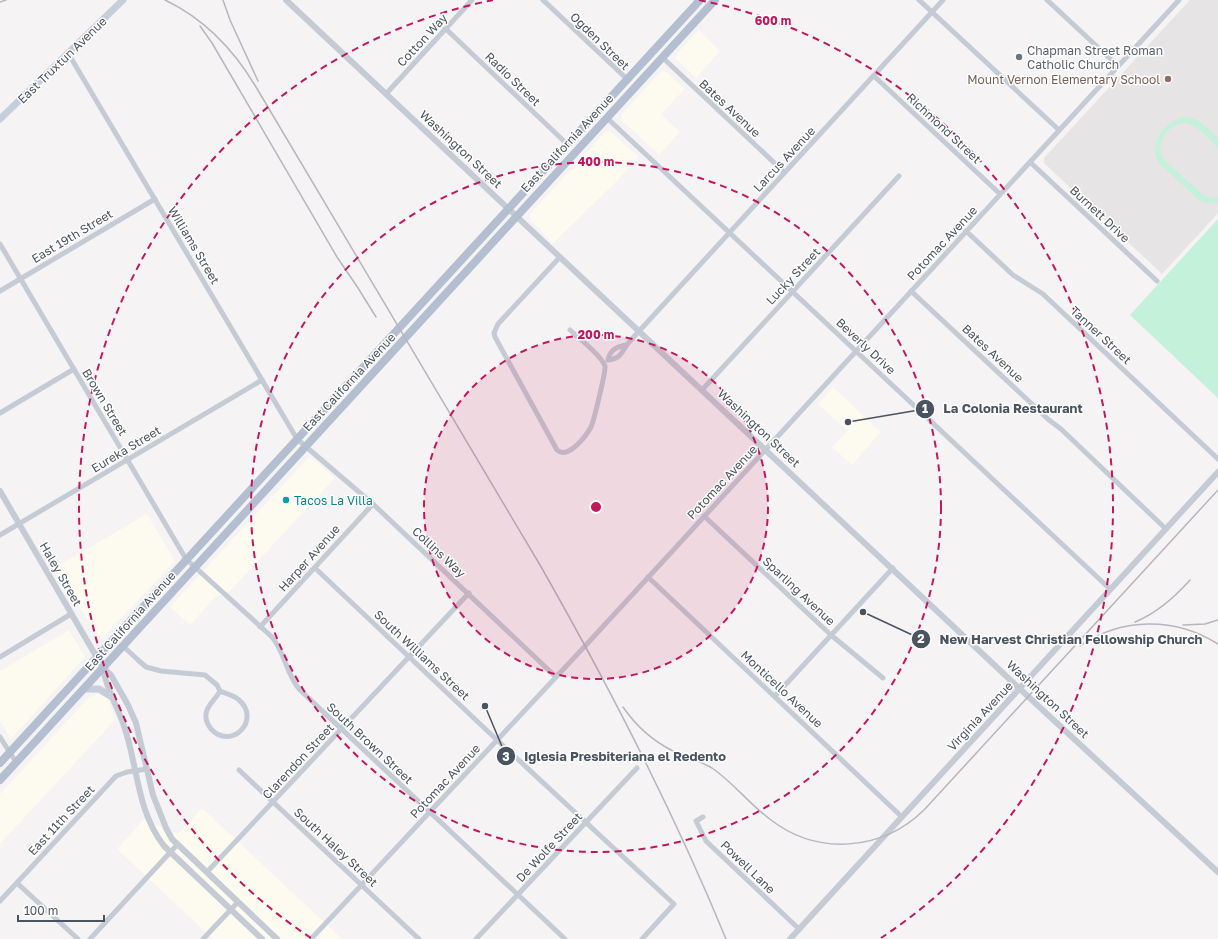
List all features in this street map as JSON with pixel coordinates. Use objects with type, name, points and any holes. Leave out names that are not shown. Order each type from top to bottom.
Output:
[{"type":"main road","name":"East Truxtun Avenue","points":[[0,120],[123,0]]},
{"type":"main road","name":"East California Avenue","points":[[0,762],[700,0]]},
{"type":"main road","points":[[694,23],[710,0]]},
{"type":"main road","name":"East California Avenue","points":[[0,780],[715,0]]},
{"type":"main road","points":[[662,57],[661,53],[663,47],[684,24],[688,13]]},
{"type":"main road","points":[[84,689],[99,689],[112,697]]},
{"type":"street","name":"Washington Street","points":[[286,0],[1020,689],[1218,872]]},
{"type":"street","name":"Cotton Way","points":[[386,94],[472,0]]},
{"type":"street","name":"Ogden Street","points":[[543,0],[626,79]]},
{"type":"street","points":[[919,0],[1059,130]]},
{"type":"street","name":"Larcus Avenue","points":[[605,361],[618,357],[625,349],[626,345],[943,0]]},
{"type":"street","points":[[1047,0],[1118,66]]},
{"type":"street","name":"Potomac Avenue","points":[[311,939],[556,677],[1179,0]]},
{"type":"street","name":"Radio Street","points":[[446,29],[567,144]]},
{"type":"street","name":"Williams Street","points":[[68,53],[297,439],[306,446]]},
{"type":"street","name":"Bates Avenue","points":[[662,57],[784,172]]},
{"type":"street","name":"Richmond Street","points":[[874,76],[1000,194]]},
{"type":"street","name":"Beverly Drive","points":[[607,118],[1110,589]]},
{"type":"street","name":"Burnett Drive","points":[[1030,162],[1157,281]]},
{"type":"street","name":"Lucky Street","points":[[702,390],[899,176]]},
{"type":"street","name":"East 19th Street","points":[[0,291],[155,199]]},
{"type":"street","name":"Tanner Street","points":[[966,231],[1013,275],[1043,294],[1218,459]]},
{"type":"street","name":"Brown Street","points":[[0,244],[186,559],[195,567]]},
{"type":"street","points":[[560,257],[498,324],[494,333],[558,452],[563,453],[571,450],[590,428],[605,369],[605,361],[612,350],[626,345]]},
{"type":"street","name":"Bates Avenue","points":[[911,290],[1166,528]]},
{"type":"street","points":[[570,330],[605,361]]},
{"type":"street","points":[[0,413],[74,369]]},
{"type":"street","name":"Eureka Street","points":[[0,535],[262,380]]},
{"type":"street","name":"Collins Way","points":[[306,446],[373,504],[469,593],[556,677]]},
{"type":"street","name":"Virginia Avenue","points":[[790,939],[1218,472]]},
{"type":"street","name":"Haley Street","points":[[0,491],[96,658],[103,668],[111,675],[128,705],[136,723],[153,795],[166,828],[177,845],[277,939]]},
{"type":"street","name":"Harper Avenue","points":[[260,627],[373,504]]},
{"type":"street","name":"Sparling Avenue","points":[[704,516],[831,635],[883,678]]},
{"type":"street","name":"South Brown Street","points":[[195,567],[272,637],[281,650],[289,675],[299,689],[565,939]]},
{"type":"street","name":"South Williams Street","points":[[314,568],[674,904],[642,939]]},
{"type":"street","points":[[775,696],[892,568]]},
{"type":"street","name":"Monticello Avenue","points":[[648,577],[902,817]]},
{"type":"street","name":"Clarendon Street","points":[[207,872],[469,593]]},
{"type":"street","points":[[0,657],[71,614]]},
{"type":"street","points":[[123,646],[138,660],[152,669],[205,675],[217,685],[220,691],[238,699],[244,706],[247,714],[247,722],[244,727],[232,736],[222,736],[218,734],[212,730],[207,721],[207,710],[220,691]]},
{"type":"street","points":[[103,668],[105,681],[123,723],[139,792],[146,814],[157,837],[170,852],[262,939]]},
{"type":"street","points":[[0,737],[16,762]]},
{"type":"street","name":"De Wolfe Street","points":[[476,939],[637,768]]},
{"type":"street","name":"East 11th Street","points":[[0,901],[116,776],[127,772],[146,769]]},
{"type":"street","name":"South Haley Street","points":[[238,770],[419,939]]},
{"type":"street","name":"Powell Lane","points":[[704,817],[696,821],[706,841],[798,929]]},
{"type":"street","points":[[90,939],[177,845]]},
{"type":"street","points":[[17,883],[78,939]]},
{"type":"street","points":[[203,939],[238,902]]},
{"type":"shaded area","name":"Mount Vernon Elementary School","points":[[1190,0],[1218,0],[1218,213],[1162,274],[1044,163],[1044,158]]},
{"type":"shaded area","points":[[699,30],[720,51],[696,78],[676,59],[676,57],[677,53]]},
{"type":"shaded area","points":[[663,71],[667,72],[685,89],[661,114],[680,132],[659,155],[622,121],[621,117],[622,114],[659,73]]},
{"type":"shaded area","points":[[606,131],[611,132],[639,157],[614,184],[553,243],[531,221],[530,214]]},
{"type":"shaded area","points":[[833,387],[881,432],[852,465],[832,447],[847,431],[818,404]]},
{"type":"shaded area","points":[[309,457],[335,478],[230,591],[215,597],[190,625],[170,607]]},
{"type":"shaded area","points":[[147,514],[175,561],[100,641],[56,567]]},
{"type":"shaded area","points":[[69,630],[85,657],[11,739],[0,721],[0,671]]},
{"type":"shaded area","points":[[98,694],[107,698],[116,719],[0,844],[0,794],[89,697]]},
{"type":"shaded area","points":[[202,808],[342,939],[213,939],[117,849],[143,820],[178,834]]},
{"type":"green space","points":[[1184,117],[1199,121],[1207,127],[1218,138],[1218,148],[1193,125],[1182,123],[1169,129],[1161,141],[1161,155],[1165,161],[1203,195],[1211,198],[1218,197],[1218,202],[1206,203],[1198,199],[1160,164],[1156,156],[1156,142],[1159,135],[1170,124]]},
{"type":"green space","points":[[1218,219],[1218,398],[1130,315]]},
{"type":"railway","points":[[0,2],[6,0]]},
{"type":"railway","points":[[165,0],[193,16],[206,26],[238,60],[256,87],[540,565],[591,656],[662,796],[706,891],[726,939]]},
{"type":"railway","points":[[223,0],[230,20],[258,81]]},
{"type":"railway","points":[[200,26],[212,43],[337,257],[376,317]]},
{"type":"railway","points":[[623,707],[633,720],[652,738],[673,751],[712,768],[728,780],[763,814],[789,832],[809,839],[829,843],[849,844],[870,841],[889,834],[907,824],[924,810],[1218,490]]},
{"type":"railway","points":[[1135,622],[1151,614],[1165,604],[1190,580]]},
{"type":"railway","points":[[1183,625],[1205,624],[1218,620]]},
{"type":"railway","points":[[1080,646],[1096,636],[1113,630],[1149,624],[1167,625],[1184,629],[1201,635],[1218,644]]},
{"type":"place","name":"Chapman Street Roman Catholic Church","points":[[1019,57]]},
{"type":"place","name":"Mount Vernon Elementary School","points":[[1168,79]]},
{"type":"place","name":"La Colonia Restaurant","points":[[848,422]]},
{"type":"place","name":"Tacos La Villa","points":[[286,500]]},
{"type":"place","name":"New Harvest Christian Fellowship Church","points":[[863,612]]},
{"type":"place","name":"Iglesia Presbiteriana el Redento","points":[[485,706]]}]
